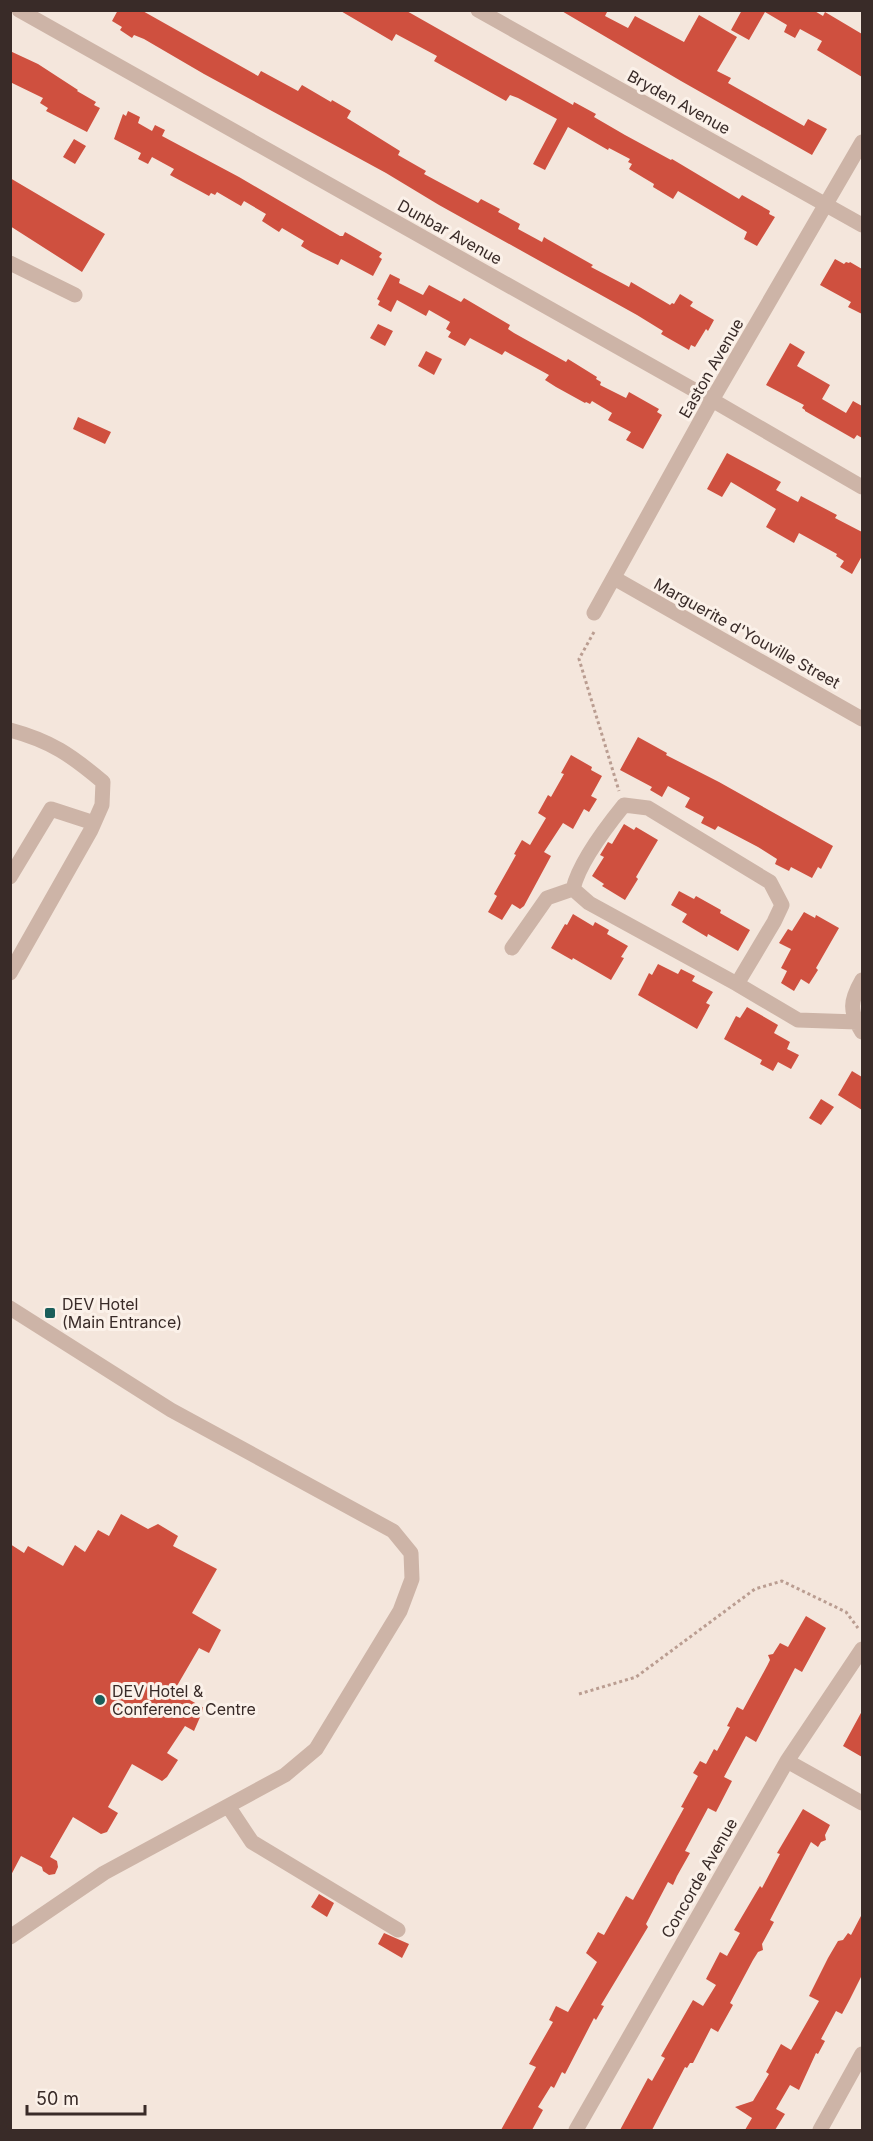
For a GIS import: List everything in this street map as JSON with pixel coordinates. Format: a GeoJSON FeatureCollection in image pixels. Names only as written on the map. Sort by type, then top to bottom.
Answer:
{"type":"FeatureCollection","features":[{"type":"Feature","properties":{"kind":"street","name":"Dunbar Avenue"},"geometry":{"type":"LineString","coordinates":[[19,10],[712,400],[862,487]]}},
{"type":"Feature","properties":{"kind":"street","name":"Bryden Avenue"},"geometry":{"type":"LineString","coordinates":[[478,10],[862,225]]}},
{"type":"Feature","properties":{"kind":"street","name":"Easton Avenue"},"geometry":{"type":"LineString","coordinates":[[594,613],[712,400],[862,142]]}},
{"type":"Feature","properties":{"kind":"street"},"geometry":{"type":"LineString","coordinates":[[10,263],[75,295]]}},
{"type":"Feature","properties":{"kind":"street","name":"Marguerite d'Youville Street"},"geometry":{"type":"LineString","coordinates":[[614,578],[862,719]]}},
{"type":"Feature","properties":{"kind":"street"},"geometry":{"type":"LineString","coordinates":[[10,730],[38,737],[74,758],[103,782],[102,805],[94,823],[12,968]]}},
{"type":"Feature","properties":{"kind":"street"},"geometry":{"type":"LineString","coordinates":[[573,889],[576,877],[609,824],[624,805],[648,808],[770,882],[782,904],[774,922],[737,984]]}},
{"type":"Feature","properties":{"kind":"street"},"geometry":{"type":"LineString","coordinates":[[10,877],[51,809],[94,823]]}},
{"type":"Feature","properties":{"kind":"street"},"geometry":{"type":"LineString","coordinates":[[512,948],[547,898],[573,889]]}},
{"type":"Feature","properties":{"kind":"street"},"geometry":{"type":"LineString","coordinates":[[573,889],[588,903],[798,1020],[860,1027]]}},
{"type":"Feature","properties":{"kind":"street"},"geometry":{"type":"LineString","coordinates":[[860,1027],[852,1009],[853,996],[862,980]]}},
{"type":"Feature","properties":{"kind":"street"},"geometry":{"type":"LineString","coordinates":[[10,1308],[171,1410],[393,1531],[411,1553],[412,1579],[400,1611],[316,1749],[285,1775],[104,1873],[10,1937]]}},
{"type":"Feature","properties":{"kind":"street","name":"Concorde Avenue"},"geometry":{"type":"LineString","coordinates":[[576,2130],[787,1761],[862,1649]]}},
{"type":"Feature","properties":{"kind":"street"},"geometry":{"type":"LineString","coordinates":[[787,1761],[862,1803]]}},
{"type":"Feature","properties":{"kind":"street"},"geometry":{"type":"LineString","coordinates":[[228,1806],[252,1842],[398,1930]]}},
{"type":"Feature","properties":{"kind":"street"},"geometry":{"type":"LineString","coordinates":[[820,2130],[862,2054]]}},
{"type":"Feature","properties":{"kind":"path"},"geometry":{"type":"LineString","coordinates":[[594,632],[579,659],[624,805]]}},
{"type":"Feature","properties":{"kind":"path"},"geometry":{"type":"LineString","coordinates":[[579,1694],[636,1677],[755,1589],[782,1581],[846,1612],[858,1628]]}},
{"type":"Feature","properties":{"kind":"building"},"geometry":{"type":"Polygon","coordinates":[[[118,10],[141,10],[258,76],[261,71],[298,91],[302,85],[331,102],[332,100],[351,111],[347,118],[400,151],[398,155],[426,171],[424,174],[478,203],[481,199],[500,209],[498,212],[520,224],[518,229],[542,242],[544,237],[593,265],[591,267],[629,287],[631,282],[670,305],[674,304],[680,294],[693,302],[690,306],[714,320],[695,347],[691,345],[689,350],[661,334],[663,331],[637,315],[386,173],[144,39],[134,35],[132,38],[120,30],[122,27],[112,21],[118,10]]]}},
{"type":"Feature","properties":{"kind":"building"},"geometry":{"type":"Polygon","coordinates":[[[339,10],[405,10],[573,105],[574,102],[596,114],[594,117],[672,159],[739,199],[742,195],[770,211],[769,214],[775,217],[757,246],[744,239],[747,232],[678,191],[673,199],[629,169],[632,164],[628,162],[630,159],[609,148],[608,150],[568,127],[545,170],[533,164],[557,119],[510,95],[506,101],[434,61],[437,56],[396,34],[392,41],[339,10]]]}},
{"type":"Feature","properties":{"kind":"building"},"geometry":{"type":"Polygon","coordinates":[[[560,10],[608,10],[605,16],[628,28],[635,16],[684,42],[699,15],[737,37],[717,71],[731,78],[728,83],[804,126],[808,119],[827,129],[812,155],[560,10]]]}},
{"type":"Feature","properties":{"kind":"building"},"geometry":{"type":"Polygon","coordinates":[[[742,10],[813,10],[823,16],[825,12],[862,34],[862,77],[817,50],[822,41],[800,29],[795,38],[784,32],[787,25],[765,12],[749,40],[731,30],[742,10]]]}},
{"type":"Feature","properties":{"kind":"building"},"geometry":{"type":"Polygon","coordinates":[[[10,51],[38,64],[96,102],[94,105],[100,108],[87,132],[46,111],[48,108],[40,103],[43,98],[10,82],[10,51]]]}},
{"type":"Feature","properties":{"kind":"building"},"geometry":{"type":"Polygon","coordinates":[[[128,111],[140,117],[138,123],[152,131],[155,125],[165,130],[162,136],[239,177],[340,236],[343,236],[345,232],[382,253],[379,257],[382,259],[373,276],[341,259],[338,265],[311,252],[301,246],[304,241],[282,228],[279,232],[262,221],[266,214],[244,201],[241,206],[217,192],[209,196],[170,175],[174,169],[152,157],[148,164],[138,159],[141,153],[114,139],[123,114],[126,116],[128,111]]]}},
{"type":"Feature","properties":{"kind":"building"},"geometry":{"type":"Polygon","coordinates":[[[74,139],[86,146],[75,164],[63,157],[74,139]]]}},
{"type":"Feature","properties":{"kind":"building"},"geometry":{"type":"Polygon","coordinates":[[[10,178],[105,234],[82,272],[10,226],[10,178]]]}},
{"type":"Feature","properties":{"kind":"building"},"geometry":{"type":"Polygon","coordinates":[[[835,259],[844,264],[850,262],[862,269],[862,314],[848,307],[851,302],[820,285],[835,259]]]}},
{"type":"Feature","properties":{"kind":"building"},"geometry":{"type":"Polygon","coordinates":[[[390,274],[400,279],[399,283],[423,295],[429,285],[461,302],[464,298],[510,325],[508,329],[514,333],[566,362],[568,359],[597,377],[596,379],[601,382],[600,385],[626,398],[629,392],[659,409],[657,412],[662,415],[643,449],[626,440],[631,432],[608,420],[612,413],[592,401],[590,404],[585,403],[556,387],[545,380],[549,375],[505,351],[502,355],[470,338],[465,346],[448,337],[451,332],[446,329],[450,322],[429,310],[426,316],[397,300],[391,312],[378,305],[380,301],[377,299],[390,274]]]}},
{"type":"Feature","properties":{"kind":"building"},"geometry":{"type":"Polygon","coordinates":[[[378,324],[393,331],[385,346],[370,338],[378,324]]]}},
{"type":"Feature","properties":{"kind":"building"},"geometry":{"type":"Polygon","coordinates":[[[790,343],[805,352],[797,366],[830,385],[822,399],[846,413],[853,401],[862,406],[862,438],[857,435],[854,439],[805,411],[802,408],[804,405],[766,385],[790,343]]]}},
{"type":"Feature","properties":{"kind":"building"},"geometry":{"type":"Polygon","coordinates":[[[426,351],[442,359],[434,375],[418,366],[426,351]]]}},
{"type":"Feature","properties":{"kind":"building"},"geometry":{"type":"Polygon","coordinates":[[[78,417],[111,432],[105,444],[73,429],[78,417]]]}},
{"type":"Feature","properties":{"kind":"building"},"geometry":{"type":"Polygon","coordinates":[[[727,453],[781,482],[776,490],[798,502],[801,496],[837,515],[835,518],[862,532],[862,556],[852,574],[840,567],[844,561],[836,556],[837,554],[799,533],[794,543],[766,527],[776,509],[731,482],[722,497],[707,489],[727,453]]]}},
{"type":"Feature","properties":{"kind":"building"},"geometry":{"type":"Polygon","coordinates":[[[638,737],[667,753],[666,755],[833,846],[821,869],[818,867],[812,878],[791,867],[789,871],[775,864],[777,859],[758,847],[718,826],[715,830],[701,823],[704,817],[685,807],[690,798],[668,786],[662,797],[650,790],[652,787],[620,770],[638,737]]]}},
{"type":"Feature","properties":{"kind":"building"},"geometry":{"type":"Polygon","coordinates":[[[571,755],[592,767],[591,770],[602,776],[591,796],[597,799],[589,812],[584,809],[573,829],[563,823],[544,852],[551,856],[524,906],[520,909],[512,904],[502,920],[488,912],[497,896],[494,894],[522,840],[530,845],[546,818],[538,813],[548,795],[551,797],[564,774],[561,773],[571,755]]]}},
{"type":"Feature","properties":{"kind":"building"},"geometry":{"type":"Polygon","coordinates":[[[624,824],[634,830],[636,827],[658,840],[625,900],[602,886],[604,884],[592,876],[604,857],[600,855],[608,842],[612,844],[624,824]]]}},
{"type":"Feature","properties":{"kind":"building"},"geometry":{"type":"Polygon","coordinates":[[[679,891],[694,899],[696,896],[750,930],[738,951],[708,934],[707,937],[682,922],[687,914],[671,905],[679,891]]]}},
{"type":"Feature","properties":{"kind":"building"},"geometry":{"type":"Polygon","coordinates":[[[804,912],[815,918],[816,915],[839,928],[809,984],[801,979],[794,991],[781,983],[787,971],[781,968],[791,949],[779,943],[788,929],[792,931],[804,912]]]}},
{"type":"Feature","properties":{"kind":"building"},"geometry":{"type":"Polygon","coordinates":[[[573,914],[593,926],[595,922],[609,930],[607,934],[628,946],[611,980],[551,948],[573,914]]]}},
{"type":"Feature","properties":{"kind":"building"},"geometry":{"type":"Polygon","coordinates":[[[658,964],[678,974],[681,969],[695,976],[692,981],[713,992],[706,1003],[710,1005],[697,1029],[638,995],[649,973],[652,975],[658,964]]]}},
{"type":"Feature","properties":{"kind":"building"},"geometry":{"type":"Polygon","coordinates":[[[747,1007],[778,1025],[774,1033],[790,1042],[787,1049],[799,1055],[791,1069],[778,1062],[773,1071],[760,1064],[762,1060],[724,1039],[736,1016],[740,1018],[747,1007]]]}},
{"type":"Feature","properties":{"kind":"building"},"geometry":{"type":"Polygon","coordinates":[[[852,1071],[862,1077],[862,1110],[838,1095],[852,1071]]]}},
{"type":"Feature","properties":{"kind":"building"},"geometry":{"type":"Polygon","coordinates":[[[821,1099],[834,1107],[821,1125],[809,1118],[821,1099]]]}},
{"type":"Feature","properties":{"kind":"building","name":"DEV Hotel & Conference Centre"},"geometry":{"type":"Polygon","coordinates":[[[121,1514],[148,1529],[158,1524],[178,1536],[173,1546],[217,1569],[192,1613],[221,1630],[209,1653],[199,1648],[174,1691],[204,1708],[194,1731],[185,1726],[167,1753],[178,1760],[162,1781],[132,1764],[108,1807],[118,1813],[107,1832],[101,1834],[73,1817],[50,1857],[57,1861],[58,1867],[55,1874],[49,1875],[43,1871],[42,1867],[21,1856],[10,1877],[10,1544],[24,1553],[28,1546],[63,1566],[75,1545],[85,1552],[98,1530],[109,1536],[121,1514]]]}},
{"type":"Feature","properties":{"kind":"building"},"geometry":{"type":"Polygon","coordinates":[[[806,1616],[826,1628],[802,1672],[795,1668],[756,1742],[746,1736],[724,1777],[732,1781],[716,1812],[708,1808],[685,1851],[690,1853],[673,1885],[668,1882],[646,1924],[648,1927],[601,2005],[604,2006],[596,2020],[594,2018],[565,2074],[562,2072],[554,2088],[551,2086],[538,2107],[543,2110],[532,2130],[501,2130],[536,2067],[529,2064],[553,2022],[549,2020],[556,2006],[568,2012],[597,1962],[586,1953],[598,1932],[604,1935],[626,1896],[633,1900],[684,1808],[681,1807],[698,1776],[693,1773],[700,1761],[706,1764],[714,1749],[717,1751],[730,1727],[727,1726],[737,1707],[743,1710],[767,1666],[770,1660],[768,1655],[773,1654],[780,1643],[788,1647],[806,1616]]]}},
{"type":"Feature","properties":{"kind":"building"},"geometry":{"type":"Polygon","coordinates":[[[862,1711],[862,1757],[843,1746],[862,1711]]]}},
{"type":"Feature","properties":{"kind":"building"},"geometry":{"type":"Polygon","coordinates":[[[803,1809],[830,1825],[825,1835],[826,1840],[818,1847],[811,1842],[770,1920],[774,1922],[762,1944],[763,1950],[758,1952],[753,1960],[730,2003],[733,2005],[718,2032],[711,2028],[693,2063],[685,2067],[652,2130],[620,2130],[648,2078],[652,2081],[665,2058],[661,2056],[693,2000],[703,2006],[716,1985],[706,1979],[720,1952],[727,1956],[740,1933],[734,1930],[760,1886],[762,1888],[780,1854],[777,1853],[803,1809]]]}},
{"type":"Feature","properties":{"kind":"building"},"geometry":{"type":"Polygon","coordinates":[[[319,1894],[334,1903],[327,1917],[311,1907],[319,1894]]]}},
{"type":"Feature","properties":{"kind":"building"},"geometry":{"type":"Polygon","coordinates":[[[862,1914],[862,1975],[842,2014],[836,2011],[821,2039],[825,2041],[818,2054],[816,2053],[799,2090],[790,2085],[776,2109],[785,2114],[775,2130],[745,2130],[752,2118],[735,2107],[753,2101],[769,2074],[766,2072],[781,2044],[791,2050],[819,2001],[809,1996],[828,1958],[838,1941],[843,1940],[848,1933],[851,1935],[862,1914]]]}},
{"type":"Feature","properties":{"kind":"building"},"geometry":{"type":"Polygon","coordinates":[[[384,1933],[409,1944],[402,1958],[378,1944],[384,1933]]]}},
{"type":"Feature","properties":{"kind":"place","name":"DEV Hotel (Main Entrance)"},"geometry":{"type":"Point","coordinates":[50,1313]}},
{"type":"Feature","properties":{"kind":"place","name":"DEV Hotel & Conference Centre"},"geometry":{"type":"Point","coordinates":[100,1700]}}]}
